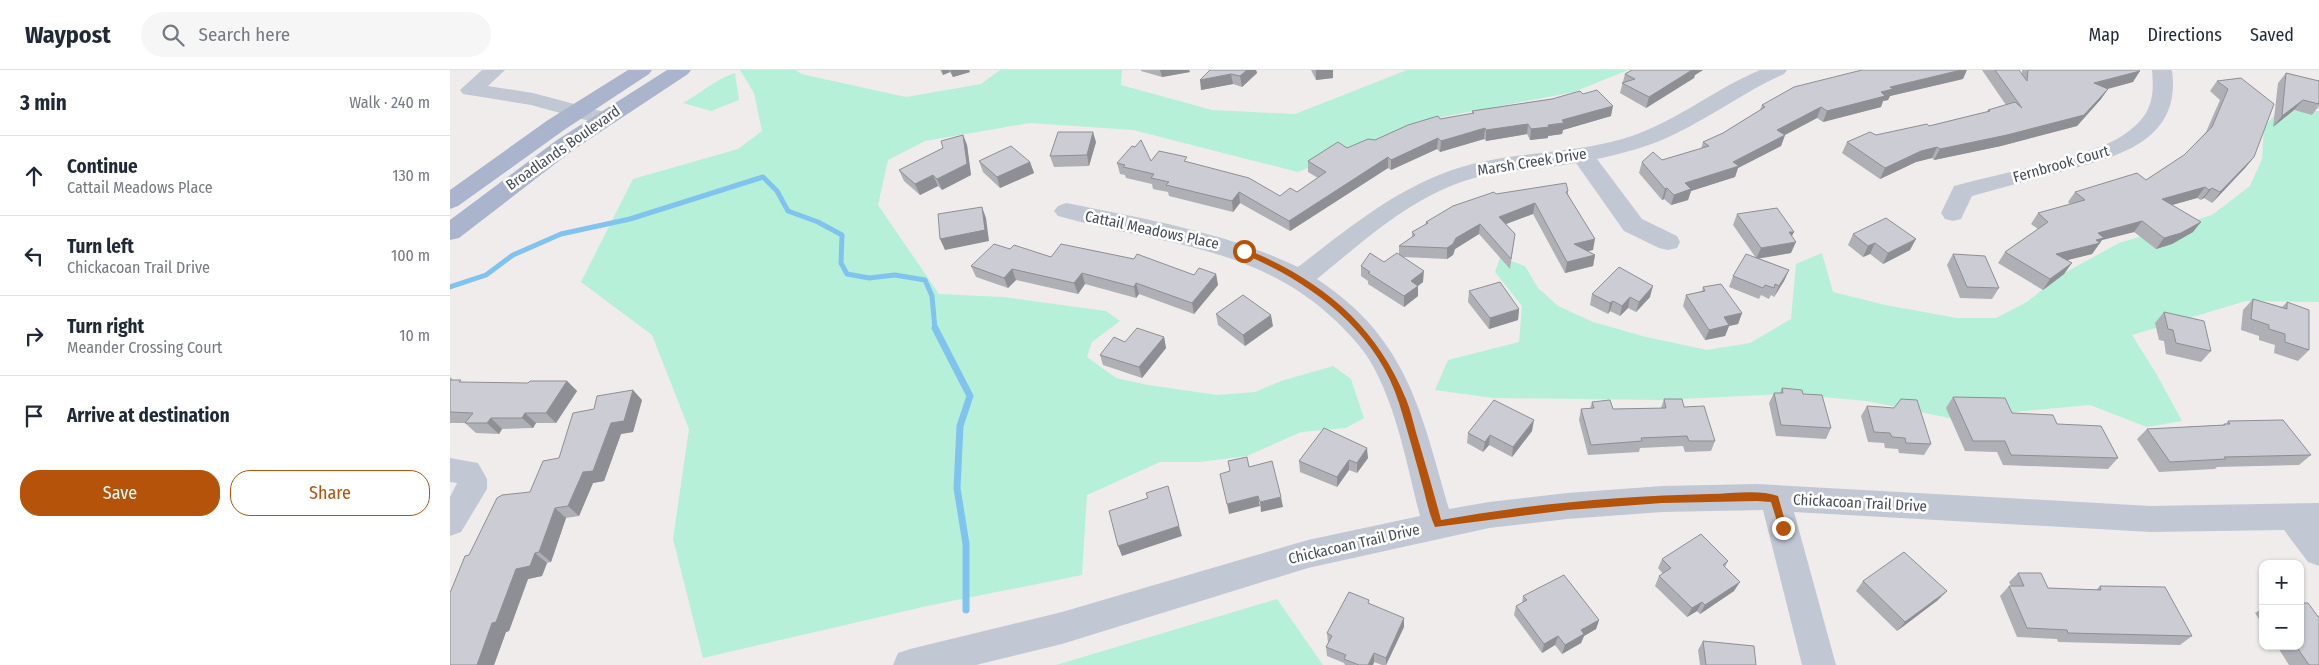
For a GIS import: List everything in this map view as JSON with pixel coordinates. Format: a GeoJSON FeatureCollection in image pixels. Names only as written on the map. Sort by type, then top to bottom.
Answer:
{"type":"FeatureCollection","features":[{"type":"Feature","properties":{"kind":"main road","name":"Broadlands Boulevard"},"geometry":{"type":"LineString","coordinates":[[450,201],[578,111],[642,70]]}},
{"type":"Feature","properties":{"kind":"main road","name":"Broadlands Boulevard"},"geometry":{"type":"LineString","coordinates":[[450,232],[510,184],[604,119],[680,70]]}},
{"type":"Feature","properties":{"kind":"street"},"geometry":{"type":"LineString","coordinates":[[495,70],[470,90],[533,99],[604,119]]}},
{"type":"Feature","properties":{"kind":"street","name":"Marsh Creek Drive"},"geometry":{"type":"LineString","coordinates":[[1300,278],[1400,202],[1424,189],[1452,177],[1481,169],[1582,155],[1628,144],[1670,129],[1712,106],[1742,85],[1777,70]]}},
{"type":"Feature","properties":{"kind":"street","name":"Fernbrook Court"},"geometry":{"type":"LineString","coordinates":[[1953,213],[1962,191],[2108,152],[2129,141],[2145,129],[2156,116],[2164,94],[2162,70]]}},
{"type":"Feature","properties":{"kind":"street"},"geometry":{"type":"LineString","coordinates":[[1582,155],[1633,225],[1668,242]]}},
{"type":"Feature","properties":{"kind":"street","name":"Cattail Meadows Place"},"geometry":{"type":"LineString","coordinates":[[1066,211],[1210,241],[1251,254],[1300,278],[1323,294],[1347,315],[1369,339],[1388,368],[1403,400],[1438,525]]}},
{"type":"Feature","properties":{"kind":"street"},"geometry":{"type":"LineString","coordinates":[[450,470],[467,472],[472,479],[472,489],[450,523]]}},
{"type":"Feature","properties":{"kind":"street"},"geometry":{"type":"LineString","coordinates":[[1775,498],[1819,665]]}},
{"type":"Feature","properties":{"kind":"street","name":"Chickacoan Trail Drive"},"geometry":{"type":"LineString","coordinates":[[910,665],[1062,628],[1308,554],[1489,515],[1577,505],[1662,499],[1775,498],[2151,519],[2306,517]]}},
{"type":"Feature","properties":{"kind":"street"},"geometry":{"type":"LineString","coordinates":[[2306,517],[2319,552]]}},
{"type":"Feature","properties":{"kind":"green space"},"geometry":{"type":"Polygon","coordinates":[[[740,70],[796,70],[801,74],[906,97],[981,84],[1000,70],[1122,70],[1121,85],[1212,110],[1295,114],[1407,70],[1628,70],[1574,92],[1437,118],[1298,172],[1133,130],[1030,123],[925,141],[888,160],[878,205],[939,294],[1003,297],[1106,311],[1120,321],[1092,342],[1087,357],[1116,378],[1148,385],[1217,395],[1255,392],[1281,381],[1333,366],[1351,379],[1364,418],[1346,428],[1301,432],[1247,456],[1199,462],[1160,462],[1087,495],[1082,575],[927,606],[703,658],[673,539],[689,429],[652,335],[581,282],[633,179],[738,149],[762,131],[754,93],[740,70]]]}},
{"type":"Feature","properties":{"kind":"green space"},"geometry":{"type":"Polygon","coordinates":[[[735,73],[739,100],[711,111],[683,103],[715,82],[735,73]]]}},
{"type":"Feature","properties":{"kind":"green space"},"geometry":{"type":"Polygon","coordinates":[[[2278,111],[2319,111],[2319,302],[2246,301],[2132,335],[2157,375],[2182,421],[2147,427],[2090,405],[1949,418],[1867,401],[1788,394],[1659,400],[1493,398],[1435,390],[1448,360],[1519,342],[1522,306],[1495,272],[1500,257],[1525,266],[1538,288],[1558,306],[1593,322],[1646,337],[1707,350],[1750,343],[1791,319],[1796,264],[1822,253],[1833,292],[1885,305],[1957,318],[1996,318],[2027,302],[2059,276],[2119,243],[2212,215],[2250,186],[2262,159],[2264,127],[2278,111]]]}},
{"type":"Feature","properties":{"kind":"green space"},"geometry":{"type":"Polygon","coordinates":[[[1277,599],[1323,665],[1056,665],[1277,599]]]}},
{"type":"Feature","properties":{"kind":"building"},"geometry":{"type":"Polygon","coordinates":[[[1210,70],[1247,70],[1240,76],[1231,74],[1200,80],[1210,70]]]}},
{"type":"Feature","properties":{"kind":"building"},"geometry":{"type":"Polygon","coordinates":[[[1632,70],[1692,70],[1649,97],[1622,83],[1635,79],[1625,74],[1632,70]]]}},
{"type":"Feature","properties":{"kind":"building"},"geometry":{"type":"Polygon","coordinates":[[[1862,70],[1961,70],[1890,87],[1893,89],[1881,92],[1885,96],[1827,111],[1821,107],[1777,130],[1785,135],[1733,162],[1739,166],[1685,183],[1691,189],[1674,195],[1667,188],[1665,189],[1642,162],[1653,152],[1662,160],[1709,146],[1703,142],[1723,133],[1765,107],[1762,105],[1794,87],[1862,70]]]}},
{"type":"Feature","properties":{"kind":"building"},"geometry":{"type":"Polygon","coordinates":[[[1995,70],[2019,70],[2027,81],[2028,70],[2140,71],[2094,83],[2108,89],[2084,115],[2007,135],[1940,149],[1937,147],[1921,151],[1885,168],[1847,142],[1870,132],[1876,135],[1927,124],[1929,126],[1990,111],[1988,110],[2015,102],[2022,108],[1995,70]]]}},
{"type":"Feature","properties":{"kind":"building"},"geometry":{"type":"Polygon","coordinates":[[[2286,73],[2319,81],[2319,104],[2303,100],[2282,116],[2286,73]]]}},
{"type":"Feature","properties":{"kind":"building"},"geometry":{"type":"Polygon","coordinates":[[[2241,78],[2274,104],[2254,157],[2220,192],[2212,188],[2209,190],[2205,187],[2162,199],[2201,222],[2181,233],[2164,238],[2142,221],[2098,233],[2104,238],[2096,240],[2100,243],[2056,254],[2072,263],[2050,279],[2005,252],[2048,222],[2038,213],[2085,200],[2075,192],[2137,173],[2146,180],[2184,155],[2212,127],[2228,89],[2217,81],[2241,78]]]}},
{"type":"Feature","properties":{"kind":"building"},"geometry":{"type":"Polygon","coordinates":[[[1597,90],[1613,106],[1562,120],[1564,123],[1548,125],[1549,127],[1531,129],[1528,124],[1486,130],[1485,128],[1441,141],[1438,138],[1391,160],[1388,157],[1289,221],[1239,192],[1232,201],[1166,185],[1169,182],[1151,178],[1154,174],[1123,167],[1125,165],[1117,163],[1132,146],[1135,147],[1141,140],[1151,161],[1159,151],[1187,157],[1184,161],[1249,178],[1280,196],[1290,188],[1297,192],[1326,172],[1308,161],[1338,142],[1347,148],[1368,139],[1375,140],[1408,125],[1438,116],[1440,119],[1474,113],[1472,111],[1552,99],[1580,91],[1583,94],[1597,90]]]}},
{"type":"Feature","properties":{"kind":"building"},"geometry":{"type":"Polygon","coordinates":[[[1058,132],[1093,132],[1087,155],[1050,156],[1058,132]]]}},
{"type":"Feature","properties":{"kind":"building"},"geometry":{"type":"Polygon","coordinates":[[[963,135],[967,164],[937,179],[933,175],[915,184],[899,170],[943,148],[941,141],[963,135]]]}},
{"type":"Feature","properties":{"kind":"building"},"geometry":{"type":"Polygon","coordinates":[[[1011,146],[1030,162],[997,177],[979,161],[1011,146]]]}},
{"type":"Feature","properties":{"kind":"building"},"geometry":{"type":"Polygon","coordinates":[[[1566,183],[1568,191],[1566,192],[1595,239],[1574,244],[1595,255],[1567,262],[1535,203],[1499,217],[1515,234],[1511,259],[1480,224],[1456,238],[1453,244],[1447,248],[1399,246],[1415,235],[1412,232],[1453,206],[1494,192],[1496,194],[1566,183]]]}},
{"type":"Feature","properties":{"kind":"building"},"geometry":{"type":"Polygon","coordinates":[[[982,207],[985,230],[940,239],[938,214],[982,207]]]}},
{"type":"Feature","properties":{"kind":"building"},"geometry":{"type":"Polygon","coordinates":[[[1777,208],[1794,232],[1789,232],[1796,242],[1761,248],[1737,214],[1777,208]]]}},
{"type":"Feature","properties":{"kind":"building"},"geometry":{"type":"Polygon","coordinates":[[[1886,218],[1916,239],[1888,253],[1875,243],[1868,246],[1853,234],[1886,218]]]}},
{"type":"Feature","properties":{"kind":"building"},"geometry":{"type":"Polygon","coordinates":[[[994,244],[1010,249],[1014,245],[1051,257],[1061,244],[1134,259],[1137,254],[1194,275],[1199,268],[1216,274],[1192,303],[1136,283],[1134,287],[1082,273],[1074,283],[1012,269],[1004,278],[971,266],[994,244]]]}},
{"type":"Feature","properties":{"kind":"building"},"geometry":{"type":"Polygon","coordinates":[[[1370,253],[1384,262],[1397,253],[1424,271],[1411,281],[1418,286],[1404,296],[1368,273],[1370,272],[1361,266],[1370,253]]]}},
{"type":"Feature","properties":{"kind":"building"},"geometry":{"type":"Polygon","coordinates":[[[1746,254],[1789,270],[1779,286],[1775,284],[1774,288],[1765,285],[1763,288],[1733,276],[1746,254]]]}},
{"type":"Feature","properties":{"kind":"building"},"geometry":{"type":"Polygon","coordinates":[[[1953,254],[1985,256],[1999,288],[1967,287],[1953,254]]]}},
{"type":"Feature","properties":{"kind":"building"},"geometry":{"type":"Polygon","coordinates":[[[1619,267],[1653,286],[1639,302],[1630,297],[1622,306],[1613,301],[1610,303],[1592,294],[1619,267]]]}},
{"type":"Feature","properties":{"kind":"building"},"geometry":{"type":"Polygon","coordinates":[[[1500,282],[1519,309],[1490,318],[1469,291],[1500,282]]]}},
{"type":"Feature","properties":{"kind":"building"},"geometry":{"type":"Polygon","coordinates":[[[1721,284],[1742,313],[1724,317],[1729,325],[1709,330],[1686,295],[1705,291],[1703,287],[1721,284]]]}},
{"type":"Feature","properties":{"kind":"building"},"geometry":{"type":"Polygon","coordinates":[[[1243,295],[1271,315],[1243,335],[1216,314],[1243,295]]]}},
{"type":"Feature","properties":{"kind":"building"},"geometry":{"type":"Polygon","coordinates":[[[2253,299],[2287,309],[2287,302],[2309,310],[2309,350],[2285,342],[2285,334],[2269,329],[2269,325],[2251,319],[2253,299]]]}},
{"type":"Feature","properties":{"kind":"building"},"geometry":{"type":"Polygon","coordinates":[[[2164,312],[2204,321],[2211,351],[2176,343],[2173,330],[2168,329],[2164,312]]]}},
{"type":"Feature","properties":{"kind":"building"},"geometry":{"type":"Polygon","coordinates":[[[1137,328],[1164,337],[1139,367],[1100,355],[1114,337],[1125,342],[1137,328]]]}},
{"type":"Feature","properties":{"kind":"building"},"geometry":{"type":"Polygon","coordinates":[[[450,380],[461,380],[459,382],[528,383],[530,381],[567,381],[546,413],[525,413],[522,418],[491,418],[487,423],[465,423],[473,413],[450,412],[450,380]]]}},
{"type":"Feature","properties":{"kind":"building"},"geometry":{"type":"Polygon","coordinates":[[[1782,388],[1802,390],[1803,394],[1822,395],[1831,428],[1781,425],[1774,393],[1783,393],[1782,388]]]}},
{"type":"Feature","properties":{"kind":"building"},"geometry":{"type":"Polygon","coordinates":[[[633,390],[624,421],[611,423],[593,471],[583,472],[568,506],[555,508],[539,552],[535,553],[530,566],[516,569],[496,622],[492,623],[477,665],[450,665],[450,593],[465,556],[469,555],[497,498],[502,495],[530,492],[543,461],[559,458],[573,413],[594,409],[597,396],[633,390]]]}},
{"type":"Feature","properties":{"kind":"building"},"geometry":{"type":"Polygon","coordinates":[[[1953,397],[2005,398],[2012,413],[2053,415],[2057,424],[2101,426],[2118,458],[2011,455],[2005,441],[1973,441],[1953,397]]]}},
{"type":"Feature","properties":{"kind":"building"},"geometry":{"type":"Polygon","coordinates":[[[1664,399],[1682,399],[1684,407],[1704,406],[1715,441],[1689,441],[1687,436],[1641,438],[1642,441],[1591,445],[1581,409],[1594,408],[1592,402],[1610,400],[1613,409],[1666,408],[1664,399]]]}},
{"type":"Feature","properties":{"kind":"building"},"geometry":{"type":"Polygon","coordinates":[[[1901,399],[1917,400],[1931,444],[1906,443],[1905,438],[1892,437],[1890,433],[1874,432],[1867,406],[1894,408],[1901,399]]]}},
{"type":"Feature","properties":{"kind":"building"},"geometry":{"type":"Polygon","coordinates":[[[1494,400],[1534,420],[1513,447],[1490,435],[1485,442],[1468,433],[1494,400]]]}},
{"type":"Feature","properties":{"kind":"building"},"geometry":{"type":"Polygon","coordinates":[[[2283,420],[2311,455],[2224,457],[2226,459],[2170,462],[2147,429],[2225,425],[2230,424],[2228,421],[2283,420]]]}},
{"type":"Feature","properties":{"kind":"building"},"geometry":{"type":"Polygon","coordinates":[[[1324,428],[1367,448],[1357,463],[1349,460],[1337,477],[1299,461],[1324,428]]]}},
{"type":"Feature","properties":{"kind":"building"},"geometry":{"type":"Polygon","coordinates":[[[1247,457],[1249,467],[1272,461],[1281,497],[1260,502],[1258,496],[1227,504],[1220,474],[1230,471],[1228,461],[1247,457]]]}},
{"type":"Feature","properties":{"kind":"building"},"geometry":{"type":"Polygon","coordinates":[[[1168,486],[1179,526],[1118,546],[1109,511],[1148,498],[1146,493],[1168,486]]]}},
{"type":"Feature","properties":{"kind":"building"},"geometry":{"type":"Polygon","coordinates":[[[1701,534],[1728,561],[1723,565],[1740,582],[1705,605],[1702,602],[1692,608],[1659,576],[1671,568],[1662,559],[1701,534]]]}},
{"type":"Feature","properties":{"kind":"building"},"geometry":{"type":"Polygon","coordinates":[[[1904,552],[1947,591],[1905,622],[1863,581],[1904,552]]]}},
{"type":"Feature","properties":{"kind":"building"},"geometry":{"type":"Polygon","coordinates":[[[2018,573],[2041,573],[2048,588],[2101,590],[2100,586],[2165,587],[2192,636],[2068,633],[2067,630],[2027,628],[2009,586],[2024,586],[2018,573]]]}},
{"type":"Feature","properties":{"kind":"building"},"geometry":{"type":"Polygon","coordinates":[[[1564,575],[1599,620],[1581,630],[1584,634],[1565,645],[1558,636],[1544,644],[1516,606],[1527,600],[1523,596],[1564,575]]]}},
{"type":"Feature","properties":{"kind":"building"},"geometry":{"type":"Polygon","coordinates":[[[1349,592],[1369,600],[1368,603],[1404,618],[1386,658],[1374,653],[1368,665],[1359,665],[1344,659],[1346,655],[1326,647],[1332,636],[1327,633],[1349,592]]]}},
{"type":"Feature","properties":{"kind":"building"},"geometry":{"type":"Polygon","coordinates":[[[2304,603],[2308,603],[2319,618],[2319,665],[2309,665],[2299,650],[2304,650],[2304,603]]]}},
{"type":"Feature","properties":{"kind":"building"},"geometry":{"type":"Polygon","coordinates":[[[1703,641],[1754,646],[1756,665],[1706,665],[1703,641]]]}},
{"type":"Feature","properties":{"kind":"waterway"},"geometry":{"type":"LineString","coordinates":[[450,287],[486,275],[513,255],[561,234],[630,219],[763,177],[777,191],[788,211],[818,222],[842,235],[841,263],[847,274],[869,278],[895,275],[925,280],[932,296],[935,329]]}},
{"type":"Feature","properties":{"kind":"waterway"},"geometry":{"type":"LineString","coordinates":[[935,328],[970,396],[960,426],[957,488],[966,544],[966,610]]}},
{"type":"Feature","properties":{"kind":"route"},"geometry":{"type":"LineString","coordinates":[[1244,251],[1275,264],[1323,294],[1347,315],[1369,339],[1388,368],[1403,400],[1438,525],[1489,515],[1568,506],[1662,499],[1757,497],[1775,498],[1783,528]]}}]}
